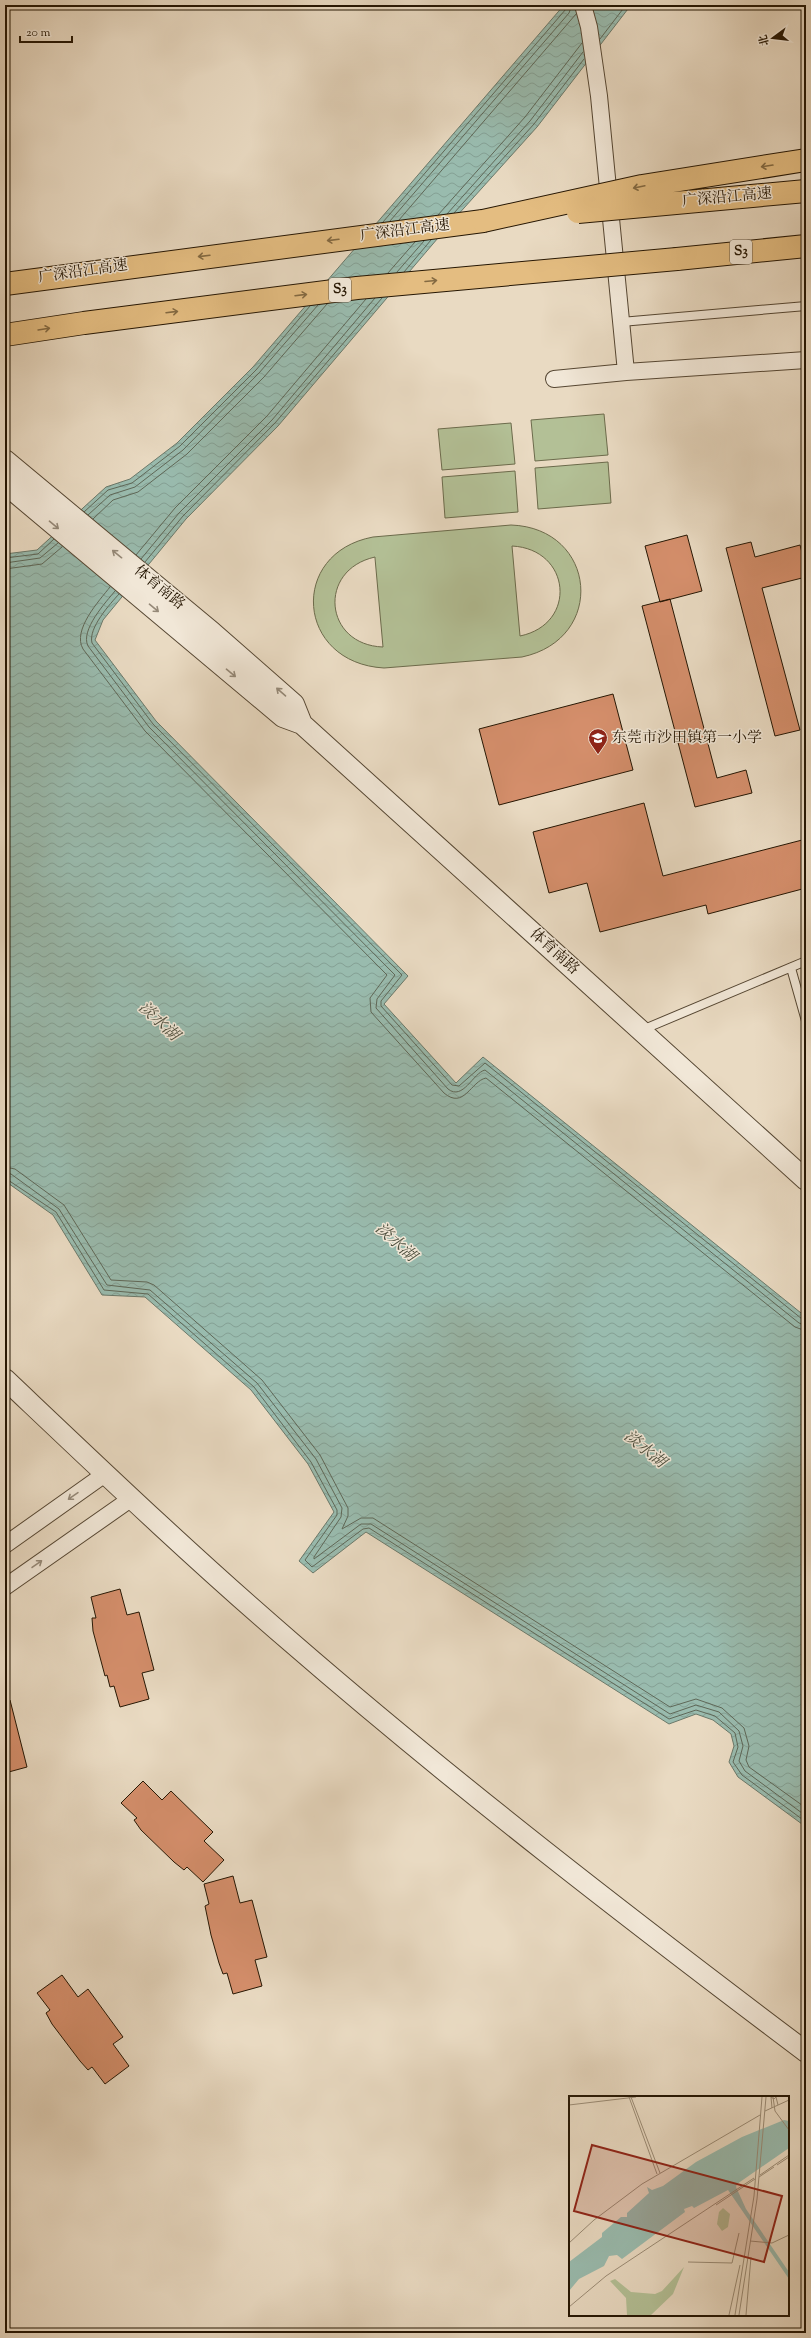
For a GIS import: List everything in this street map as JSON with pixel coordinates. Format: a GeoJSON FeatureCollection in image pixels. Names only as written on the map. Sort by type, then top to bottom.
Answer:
{"type":"FeatureCollection","features":[{"type":"Feature","properties":{"kind":"highway"},"geometry":{"type":"LineString","coordinates":[[483,221],[642,186],[806,160]]}},
{"type":"Feature","properties":{"kind":"highway","name":"广深沿江高速"},"geometry":{"type":"LineString","coordinates":[[5,284],[483,221],[806,191]]}},
{"type":"Feature","properties":{"kind":"highway","name":"S3"},"geometry":{"type":"LineString","coordinates":[[5,335],[84,323],[357,288],[806,246]]}},
{"type":"Feature","properties":{"kind":"highway"},"geometry":{"type":"LineString","coordinates":[[677,259],[806,261]]}},
{"type":"Feature","properties":{"kind":"street"},"geometry":{"type":"LineString","coordinates":[[583,5],[589,27],[599,96],[626,372]]}},
{"type":"Feature","properties":{"kind":"street"},"geometry":{"type":"LineString","coordinates":[[554,379],[626,372],[806,360]]}},
{"type":"Feature","properties":{"kind":"street","name":"体育南路"},"geometry":{"type":"LineString","coordinates":[[5,460],[29,493],[207,640],[283,717],[302,724],[806,1180]]}},
{"type":"Feature","properties":{"kind":"street","name":"体育南路"},"geometry":{"type":"LineString","coordinates":[[5,484],[29,493]]}},
{"type":"Feature","properties":{"kind":"street"},"geometry":{"type":"LineString","coordinates":[[5,1380],[105,1474],[291,1642],[478,1799],[806,2052]]}},
{"type":"Feature","properties":{"kind":"street"},"geometry":{"type":"LineString","coordinates":[[5,1545],[105,1474]]}},
{"type":"Feature","properties":{"kind":"street"},"geometry":{"type":"LineString","coordinates":[[5,1587],[132,1498]]}},
{"type":"Feature","properties":{"kind":"lane"},"geometry":{"type":"LineString","coordinates":[[621,322],[806,306]]}},
{"type":"Feature","properties":{"kind":"lane"},"geometry":{"type":"LineString","coordinates":[[641,1030],[806,961]]}},
{"type":"Feature","properties":{"kind":"lane"},"geometry":{"type":"LineString","coordinates":[[791,968],[806,1021]]}},
{"type":"Feature","properties":{"kind":"shaded area"},"geometry":{"type":"Polygon","coordinates":[[[604,414],[608,455],[535,461],[531,420],[604,414]]]}},
{"type":"Feature","properties":{"kind":"shaded area"},"geometry":{"type":"Polygon","coordinates":[[[511,423],[515,464],[442,470],[438,429],[511,423]]]}},
{"type":"Feature","properties":{"kind":"shaded area"},"geometry":{"type":"Polygon","coordinates":[[[608,462],[611,503],[538,509],[535,468],[608,462]]]}},
{"type":"Feature","properties":{"kind":"shaded area"},"geometry":{"type":"Polygon","coordinates":[[[515,471],[518,512],[445,518],[442,477],[515,471]]]}},
{"type":"Feature","properties":{"kind":"shaded area"},"geometry":{"type":"Polygon","coordinates":[[[511,525],[540,531],[561,544],[575,563],[581,585],[579,608],[568,629],[549,646],[522,657],[384,668],[355,662],[333,648],[319,629],[314,607],[316,584],[326,564],[345,547],[373,537],[511,525]],[[512,546],[520,636],[539,629],[552,617],[559,603],[560,588],[556,573],[546,560],[532,550],[512,546]],[[375,558],[356,565],[343,576],[336,591],[335,606],[339,621],[349,634],[363,643],[383,647],[375,558]]]}},
{"type":"Feature","properties":{"kind":"water","name":"淡水湖"},"geometry":{"type":"Polygon","coordinates":[[[564,5],[631,5],[537,127],[455,218],[278,426],[186,519],[103,620],[95,640],[156,721],[408,976],[384,1004],[456,1083],[483,1057],[806,1317],[806,1827],[738,1777],[729,1762],[734,1746],[731,1734],[713,1720],[696,1714],[669,1724],[366,1532],[313,1573],[299,1561],[334,1512],[308,1464],[251,1390],[145,1297],[102,1295],[53,1215],[5,1181],[5,554],[37,550],[106,487],[130,479],[177,443],[253,367],[564,5]]]}},
{"type":"Feature","properties":{"kind":"building"},"geometry":{"type":"Polygon","coordinates":[[[687,535],[702,591],[660,602],[645,546],[687,535]]]}},
{"type":"Feature","properties":{"kind":"building"},"geometry":{"type":"Polygon","coordinates":[[[751,542],[755,557],[800,545],[806,568],[806,577],[762,588],[800,730],[775,736],[726,548],[751,542]]]}},
{"type":"Feature","properties":{"kind":"building"},"geometry":{"type":"Polygon","coordinates":[[[670,599],[717,778],[746,770],[752,793],[695,807],[642,606],[670,599]]]}},
{"type":"Feature","properties":{"kind":"building"},"geometry":{"type":"Polygon","coordinates":[[[613,694],[633,770],[499,805],[479,729],[613,694]]]}},
{"type":"Feature","properties":{"kind":"building"},"geometry":{"type":"Polygon","coordinates":[[[644,803],[663,876],[806,839],[806,888],[708,914],[706,905],[600,932],[587,883],[549,893],[533,832],[644,803]]]}},
{"type":"Feature","properties":{"kind":"building"},"geometry":{"type":"Polygon","coordinates":[[[120,1589],[127,1615],[139,1612],[154,1670],[142,1673],[149,1699],[120,1707],[114,1686],[110,1687],[107,1675],[105,1676],[93,1631],[92,1618],[96,1618],[91,1597],[120,1589]]]}},
{"type":"Feature","properties":{"kind":"building"},"geometry":{"type":"Polygon","coordinates":[[[10,1700],[27,1767],[5,1773],[5,1701],[10,1700]]]}},
{"type":"Feature","properties":{"kind":"building"},"geometry":{"type":"Polygon","coordinates":[[[143,1781],[162,1800],[171,1791],[213,1832],[204,1841],[224,1860],[203,1882],[187,1867],[184,1870],[174,1862],[141,1830],[134,1820],[137,1818],[121,1803],[143,1781]]]}},
{"type":"Feature","properties":{"kind":"building"},"geometry":{"type":"Polygon","coordinates":[[[233,1876],[240,1903],[252,1900],[267,1957],[255,1960],[262,1986],[233,1994],[227,1973],[223,1974],[211,1935],[205,1906],[209,1904],[204,1884],[233,1876]]]}},
{"type":"Feature","properties":{"kind":"building"},"geometry":{"type":"Polygon","coordinates":[[[62,1975],[78,1997],[88,1989],[123,2037],[113,2044],[129,2066],[105,2084],[92,2067],[88,2070],[80,2061],[52,2024],[46,2013],[50,2010],[37,1993],[62,1975]]]}},
{"type":"Feature","properties":{"kind":"place","name":"东莞市沙田镇第一小学"},"geometry":{"type":"Point","coordinates":[598,755]}}]}
